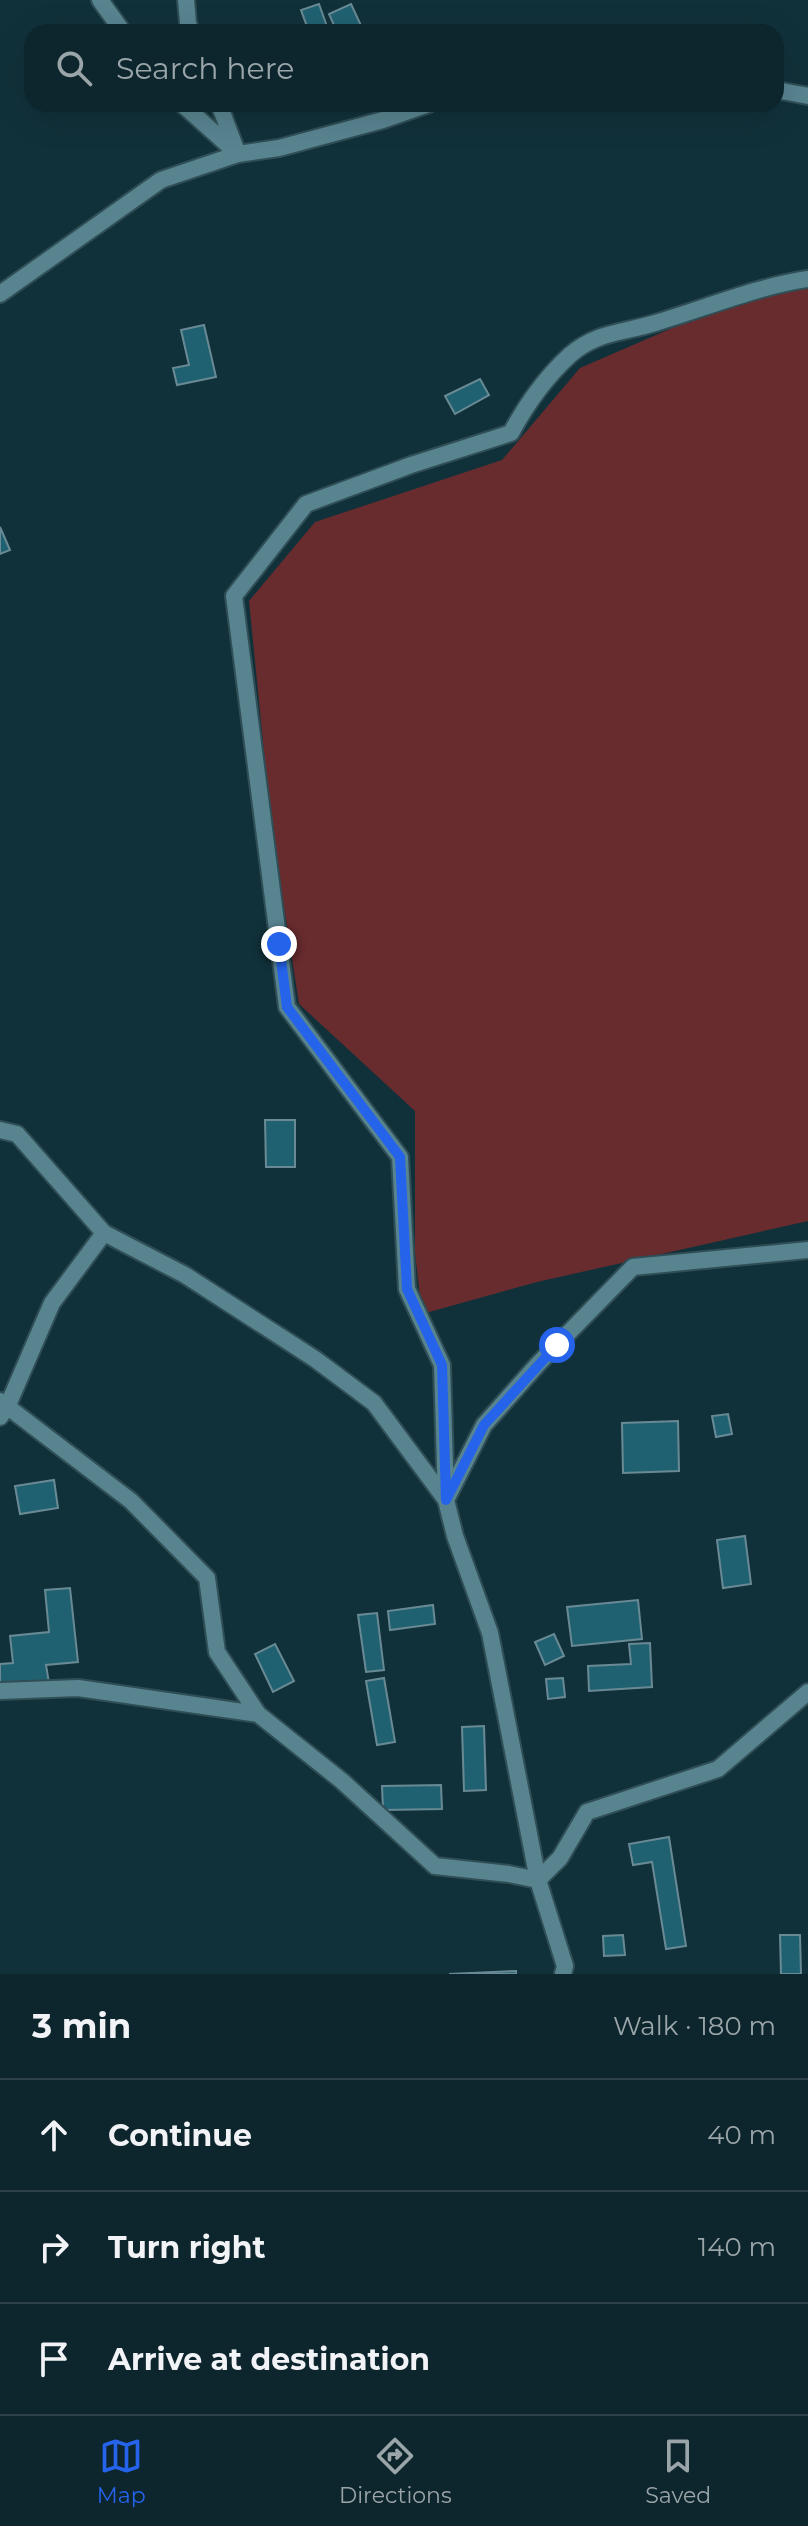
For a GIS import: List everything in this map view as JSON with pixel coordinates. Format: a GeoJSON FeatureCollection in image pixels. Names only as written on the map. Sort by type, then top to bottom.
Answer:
{"type":"FeatureCollection","features":[{"type":"Feature","properties":{"kind":"street"},"geometry":{"type":"LineString","coordinates":[[100,0],[117,24]]}},
{"type":"Feature","properties":{"kind":"street"},"geometry":{"type":"LineString","coordinates":[[186,0],[188,24]]}},
{"type":"Feature","properties":{"kind":"street"},"geometry":{"type":"LineString","coordinates":[[784,92],[808,96]]}},
{"type":"Feature","properties":{"kind":"street"},"geometry":{"type":"LineString","coordinates":[[191,112],[238,154]]}},
{"type":"Feature","properties":{"kind":"street"},"geometry":{"type":"LineString","coordinates":[[222,112],[238,154]]}},
{"type":"Feature","properties":{"kind":"street"},"geometry":{"type":"LineString","coordinates":[[0,294],[161,180],[238,154],[279,148],[406,112]]}},
{"type":"Feature","properties":{"kind":"street"},"geometry":{"type":"LineString","coordinates":[[567,1971],[538,1880],[490,1633],[455,1536],[446,1500],[442,1365],[407,1289],[400,1157],[287,1007],[234,596],[306,504],[411,465],[511,433],[525,406],[570,355],[602,334],[652,324],[773,284],[808,279]]}},
{"type":"Feature","properties":{"kind":"street"},"geometry":{"type":"LineString","coordinates":[[0,1130],[17,1134],[104,1233],[185,1275],[315,1359],[374,1403],[446,1500]]}},
{"type":"Feature","properties":{"kind":"street"},"geometry":{"type":"LineString","coordinates":[[104,1233],[52,1303],[3,1408],[131,1501],[207,1578],[217,1652],[258,1714],[342,1781],[435,1866],[538,1880]]}},
{"type":"Feature","properties":{"kind":"street"},"geometry":{"type":"LineString","coordinates":[[446,1500],[484,1425],[538,1364],[633,1267],[808,1250]]}},
{"type":"Feature","properties":{"kind":"street"},"geometry":{"type":"LineString","coordinates":[[0,1691],[78,1688],[258,1714]]}},
{"type":"Feature","properties":{"kind":"street"},"geometry":{"type":"LineString","coordinates":[[538,1880],[560,1858],[587,1812],[718,1769],[808,1692]]}},
{"type":"Feature","properties":{"kind":"shaded area"},"geometry":{"type":"Polygon","coordinates":[[[808,281],[808,1221],[537,1282],[422,1314],[415,1253],[415,1111],[299,1004],[271,822],[249,601],[315,522],[502,460],[580,368],[767,287],[808,281]]]}},
{"type":"Feature","properties":{"kind":"building"},"geometry":{"type":"Polygon","coordinates":[[[319,4],[326,24],[306,24],[301,10],[319,4]]]}},
{"type":"Feature","properties":{"kind":"building"},"geometry":{"type":"Polygon","coordinates":[[[351,4],[360,24],[333,24],[329,14],[351,4]]]}},
{"type":"Feature","properties":{"kind":"building"},"geometry":{"type":"Polygon","coordinates":[[[204,325],[216,377],[177,385],[173,368],[189,365],[181,330],[204,325]]]}},
{"type":"Feature","properties":{"kind":"building"},"geometry":{"type":"Polygon","coordinates":[[[480,379],[489,395],[455,414],[445,396],[480,379]]]}},
{"type":"Feature","properties":{"kind":"building"},"geometry":{"type":"Polygon","coordinates":[[[0,527],[10,550],[0,554],[0,527]]]}},
{"type":"Feature","properties":{"kind":"building"},"geometry":{"type":"Polygon","coordinates":[[[265,1120],[295,1120],[295,1167],[266,1167],[265,1120]]]}},
{"type":"Feature","properties":{"kind":"building"},"geometry":{"type":"Polygon","coordinates":[[[728,1414],[732,1434],[716,1437],[712,1416],[728,1414]]]}},
{"type":"Feature","properties":{"kind":"building"},"geometry":{"type":"Polygon","coordinates":[[[678,1421],[679,1471],[623,1473],[622,1423],[678,1421]]]}},
{"type":"Feature","properties":{"kind":"building"},"geometry":{"type":"Polygon","coordinates":[[[54,1480],[58,1508],[20,1514],[15,1486],[54,1480]]]}},
{"type":"Feature","properties":{"kind":"building"},"geometry":{"type":"Polygon","coordinates":[[[745,1536],[751,1584],[723,1588],[717,1540],[745,1536]]]}},
{"type":"Feature","properties":{"kind":"building"},"geometry":{"type":"Polygon","coordinates":[[[70,1588],[78,1662],[46,1665],[49,1683],[0,1688],[0,1664],[13,1663],[10,1636],[49,1632],[45,1590],[70,1588]]]}},
{"type":"Feature","properties":{"kind":"building"},"geometry":{"type":"Polygon","coordinates":[[[638,1600],[642,1639],[572,1646],[567,1607],[638,1600]]]}},
{"type":"Feature","properties":{"kind":"building"},"geometry":{"type":"Polygon","coordinates":[[[433,1605],[435,1624],[390,1630],[388,1611],[433,1605]]]}},
{"type":"Feature","properties":{"kind":"building"},"geometry":{"type":"Polygon","coordinates":[[[377,1613],[384,1670],[366,1672],[358,1615],[377,1613]]]}},
{"type":"Feature","properties":{"kind":"building"},"geometry":{"type":"Polygon","coordinates":[[[554,1634],[564,1656],[545,1665],[535,1642],[554,1634]]]}},
{"type":"Feature","properties":{"kind":"building"},"geometry":{"type":"Polygon","coordinates":[[[650,1643],[652,1687],[589,1691],[588,1666],[631,1664],[629,1644],[650,1643]]]}},
{"type":"Feature","properties":{"kind":"building"},"geometry":{"type":"Polygon","coordinates":[[[275,1644],[294,1681],[273,1692],[255,1654],[275,1644]]]}},
{"type":"Feature","properties":{"kind":"building"},"geometry":{"type":"Polygon","coordinates":[[[384,1678],[395,1742],[377,1745],[366,1681],[384,1678]]]}},
{"type":"Feature","properties":{"kind":"building"},"geometry":{"type":"Polygon","coordinates":[[[563,1678],[565,1697],[548,1699],[546,1679],[563,1678]]]}},
{"type":"Feature","properties":{"kind":"building"},"geometry":{"type":"Polygon","coordinates":[[[484,1726],[486,1790],[464,1791],[462,1727],[484,1726]]]}},
{"type":"Feature","properties":{"kind":"building"},"geometry":{"type":"Polygon","coordinates":[[[441,1785],[442,1809],[383,1810],[382,1786],[441,1785]]]}},
{"type":"Feature","properties":{"kind":"building"},"geometry":{"type":"Polygon","coordinates":[[[669,1837],[686,1946],[666,1949],[652,1862],[633,1865],[629,1844],[669,1837]]]}},
{"type":"Feature","properties":{"kind":"building"},"geometry":{"type":"Polygon","coordinates":[[[623,1935],[625,1955],[604,1956],[603,1936],[623,1935]]]}},
{"type":"Feature","properties":{"kind":"building"},"geometry":{"type":"Polygon","coordinates":[[[780,1935],[800,1935],[801,1974],[781,1974],[780,1935]]]}},
{"type":"Feature","properties":{"kind":"building"},"geometry":{"type":"Polygon","coordinates":[[[516,1971],[516,1974],[449,1974],[516,1971]]]}},
{"type":"Feature","properties":{"kind":"route"},"geometry":{"type":"LineString","coordinates":[[279,944],[287,1007],[400,1157],[407,1289],[442,1365],[446,1500],[484,1425],[557,1345]]}}]}
